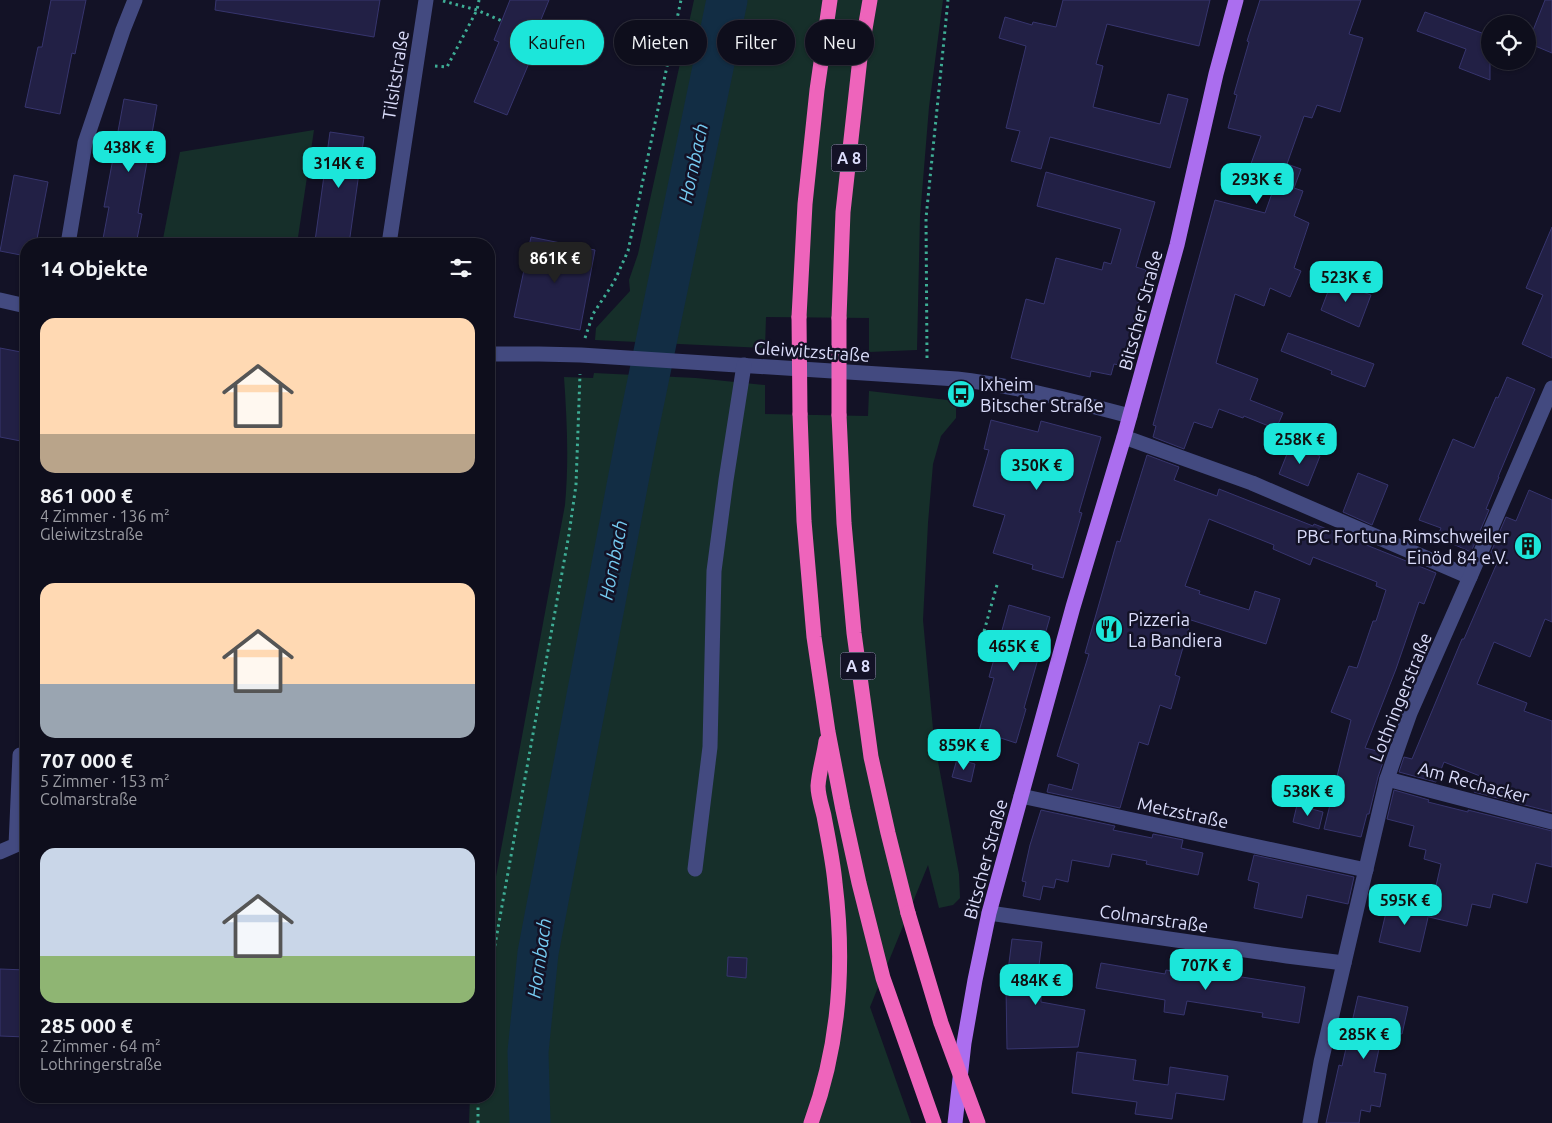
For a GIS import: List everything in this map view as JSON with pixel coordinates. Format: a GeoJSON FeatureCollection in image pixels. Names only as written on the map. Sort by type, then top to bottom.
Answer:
{"type":"FeatureCollection","features":[{"type":"Feature","properties":{"kind":"highway","name":"A 8"},"geometry":{"type":"LineString","coordinates":[[830,0],[805,204],[799,317],[804,522],[814,637],[828,732],[851,846],[883,978],[934,1123]]}},
{"type":"Feature","properties":{"kind":"highway","name":"A 8"},"geometry":{"type":"LineString","coordinates":[[870,0],[860,58],[843,212],[839,318],[839,415],[844,523],[854,633],[872,757],[908,913],[941,1023],[978,1123]]}},
{"type":"Feature","properties":{"kind":"highway"},"geometry":{"type":"LineString","coordinates":[[811,1123],[824,1081],[833,1042],[839,982],[839,934],[835,882],[818,787],[828,732]]}},
{"type":"Feature","properties":{"kind":"main road","name":"Bitscher Straße"},"geometry":{"type":"LineString","coordinates":[[955,1123],[964,1043],[974,980],[989,913],[1073,607],[1124,437],[1177,245],[1216,74],[1236,0]]}},
{"type":"Feature","properties":{"kind":"street"},"geometry":{"type":"LineString","coordinates":[[69,238],[85,143],[122,30],[135,0]]}},
{"type":"Feature","properties":{"kind":"street","name":"Tilsitstraße"},"geometry":{"type":"LineString","coordinates":[[390,238],[426,0]]}},
{"type":"Feature","properties":{"kind":"street"},"geometry":{"type":"LineString","coordinates":[[0,300],[20,305]]}},
{"type":"Feature","properties":{"kind":"street","name":"Gleiwitzstraße"},"geometry":{"type":"LineString","coordinates":[[495,354],[601,356],[983,382],[1026,390],[1130,416]]}},
{"type":"Feature","properties":{"kind":"street"},"geometry":{"type":"LineString","coordinates":[[695,869],[710,747],[714,571],[744,365]]}},
{"type":"Feature","properties":{"kind":"street","name":"Lothringerstraße"},"geometry":{"type":"LineString","coordinates":[[1310,1123],[1321,1062],[1387,779],[1410,713],[1552,388]]}},
{"type":"Feature","properties":{"kind":"street"},"geometry":{"type":"LineString","coordinates":[[1124,437],[1252,484],[1470,577]]}},
{"type":"Feature","properties":{"kind":"street"},"geometry":{"type":"LineString","coordinates":[[0,852],[16,845],[20,754]]}},
{"type":"Feature","properties":{"kind":"street","name":"Am Rechacker"},"geometry":{"type":"LineString","coordinates":[[1387,779],[1552,822]]}},
{"type":"Feature","properties":{"kind":"street","name":"Metzstraße"},"geometry":{"type":"LineString","coordinates":[[1021,796],[1366,870]]}},
{"type":"Feature","properties":{"kind":"street","name":"Colmarstraße"},"geometry":{"type":"LineString","coordinates":[[989,913],[1344,963]]}},
{"type":"Feature","properties":{"kind":"path"},"geometry":{"type":"LineString","coordinates":[[440,0],[477,10],[502,21]]}},
{"type":"Feature","properties":{"kind":"path"},"geometry":{"type":"LineString","coordinates":[[416,64],[447,67],[477,10],[479,0]]}},
{"type":"Feature","properties":{"kind":"path"},"geometry":{"type":"LineString","coordinates":[[495,945],[570,534],[576,485],[581,355],[593,314],[614,282],[628,251],[681,0]]}},
{"type":"Feature","properties":{"kind":"path"},"geometry":{"type":"LineString","coordinates":[[927,377],[926,218],[948,0]]}},
{"type":"Feature","properties":{"kind":"path"},"geometry":{"type":"LineString","coordinates":[[998,585],[982,635],[999,640]]}},
{"type":"Feature","properties":{"kind":"path"},"geometry":{"type":"LineString","coordinates":[[478,1103],[478,1123]]}},
{"type":"Feature","properties":{"kind":"green space"},"geometry":{"type":"Polygon","coordinates":[[[694,0],[943,0],[929,107],[920,217],[917,350],[869,352],[869,318],[766,317],[765,348],[595,340],[596,328],[630,291],[629,280],[638,254],[680,65],[707,65],[707,20],[690,20],[694,0]]]}},
{"type":"Feature","properties":{"kind":"green space"},"geometry":{"type":"Polygon","coordinates":[[[314,130],[298,238],[163,238],[180,152],[314,130]]]}},
{"type":"Feature","properties":{"kind":"green space"},"geometry":{"type":"Polygon","coordinates":[[[594,373],[696,378],[765,385],[765,414],[868,416],[869,391],[956,401],[956,418],[941,436],[933,464],[923,620],[934,740],[959,874],[960,898],[953,905],[939,908],[928,865],[870,1007],[911,1123],[469,1123],[470,1103],[495,1103],[495,882],[565,505],[567,441],[564,377],[593,378],[594,373]]]}},
{"type":"Feature","properties":{"kind":"building"},"geometry":{"type":"Polygon","coordinates":[[[51,0],[86,0],[75,54],[72,53],[60,114],[25,107],[38,47],[42,47],[51,0]]]}},
{"type":"Feature","properties":{"kind":"building"},"geometry":{"type":"Polygon","coordinates":[[[216,0],[380,0],[374,37],[215,10],[216,0]]]}},
{"type":"Feature","properties":{"kind":"building"},"geometry":{"type":"Polygon","coordinates":[[[510,0],[549,0],[541,20],[510,20],[510,65],[528,65],[507,115],[474,102],[499,42],[494,40],[510,0]]]}},
{"type":"Feature","properties":{"kind":"building"},"geometry":{"type":"Polygon","coordinates":[[[1063,0],[1210,0],[1199,46],[1107,24],[1096,64],[1103,66],[1093,107],[1160,124],[1168,94],[1188,99],[1170,168],[1050,137],[1041,169],[1011,161],[1020,131],[1006,128],[1026,46],[999,38],[1005,17],[1032,25],[1033,22],[1056,27],[1063,0]]]}},
{"type":"Feature","properties":{"kind":"building"},"geometry":{"type":"Polygon","coordinates":[[[1260,0],[1361,0],[1349,34],[1363,38],[1340,112],[1317,105],[1312,118],[1304,116],[1287,164],[1301,169],[1294,188],[1303,191],[1294,216],[1309,223],[1294,268],[1301,271],[1290,297],[1270,288],[1264,306],[1235,294],[1216,363],[1258,379],[1250,400],[1283,413],[1276,429],[1244,416],[1243,418],[1219,409],[1212,428],[1194,422],[1184,449],[1153,437],[1156,426],[1153,425],[1215,200],[1265,213],[1276,182],[1248,172],[1261,136],[1228,128],[1237,95],[1234,94],[1249,42],[1247,41],[1260,0]]]}},
{"type":"Feature","properties":{"kind":"building"},"geometry":{"type":"Polygon","coordinates":[[[1545,0],[1552,0],[1552,53],[1536,46],[1536,23],[1545,0]]]}},
{"type":"Feature","properties":{"kind":"building"},"geometry":{"type":"Polygon","coordinates":[[[1425,12],[1481,33],[1481,70],[1490,70],[1490,80],[1459,68],[1466,49],[1417,31],[1425,12]]]}},
{"type":"Feature","properties":{"kind":"building"},"geometry":{"type":"Polygon","coordinates":[[[124,99],[157,105],[138,213],[142,214],[137,238],[103,238],[109,207],[104,207],[124,99]]]}},
{"type":"Feature","properties":{"kind":"building"},"geometry":{"type":"Polygon","coordinates":[[[330,132],[364,137],[350,238],[315,238],[330,132]]]}},
{"type":"Feature","properties":{"kind":"building"},"geometry":{"type":"Polygon","coordinates":[[[1046,172],[1155,202],[1136,267],[1146,270],[1123,366],[1114,364],[1111,375],[1091,371],[1090,377],[1011,358],[1026,299],[1044,304],[1056,258],[1102,270],[1104,262],[1111,264],[1121,229],[1037,206],[1046,172]]]}},
{"type":"Feature","properties":{"kind":"building"},"geometry":{"type":"Polygon","coordinates":[[[14,175],[48,182],[37,238],[20,238],[20,255],[0,251],[14,175]]]}},
{"type":"Feature","properties":{"kind":"building"},"geometry":{"type":"Polygon","coordinates":[[[1552,227],[1552,358],[1522,344],[1543,295],[1526,288],[1552,227]]]}},
{"type":"Feature","properties":{"kind":"building"},"geometry":{"type":"Polygon","coordinates":[[[531,237],[595,250],[580,330],[514,317],[531,237]]]}},
{"type":"Feature","properties":{"kind":"building"},"geometry":{"type":"Polygon","coordinates":[[[1332,281],[1371,295],[1359,327],[1321,310],[1332,281]]]}},
{"type":"Feature","properties":{"kind":"building"},"geometry":{"type":"Polygon","coordinates":[[[1288,333],[1374,364],[1365,387],[1331,374],[1332,371],[1281,351],[1288,333]]]}},
{"type":"Feature","properties":{"kind":"building"},"geometry":{"type":"Polygon","coordinates":[[[0,348],[20,352],[20,441],[0,437],[0,348]]]}},
{"type":"Feature","properties":{"kind":"building"},"geometry":{"type":"Polygon","coordinates":[[[1507,377],[1535,389],[1498,477],[1486,509],[1489,510],[1471,552],[1437,537],[1441,528],[1419,520],[1453,439],[1474,448],[1496,397],[1498,398],[1507,377]]]}},
{"type":"Feature","properties":{"kind":"building"},"geometry":{"type":"Polygon","coordinates":[[[991,420],[1038,432],[1041,421],[1101,437],[1079,512],[1082,513],[1063,578],[1032,569],[1033,565],[993,553],[1005,515],[973,506],[989,450],[984,449],[991,420]]]}},
{"type":"Feature","properties":{"kind":"building"},"geometry":{"type":"Polygon","coordinates":[[[1291,444],[1320,456],[1308,486],[1279,474],[1291,444]]]}},
{"type":"Feature","properties":{"kind":"building"},"geometry":{"type":"Polygon","coordinates":[[[1147,455],[1179,467],[1174,480],[1217,496],[1219,489],[1313,526],[1314,524],[1335,532],[1336,530],[1365,542],[1364,544],[1436,573],[1424,604],[1419,602],[1396,669],[1365,748],[1386,753],[1361,837],[1324,829],[1351,720],[1331,712],[1349,666],[1357,668],[1386,590],[1376,586],[1377,582],[1313,557],[1310,565],[1273,549],[1274,545],[1209,519],[1185,586],[1200,591],[1199,594],[1249,610],[1255,591],[1280,599],[1266,644],[1191,620],[1175,675],[1180,677],[1171,709],[1160,705],[1148,745],[1139,742],[1120,808],[1047,792],[1049,784],[1072,790],[1079,764],[1057,756],[1089,654],[1085,653],[1117,541],[1120,542],[1147,455]]]}},
{"type":"Feature","properties":{"kind":"building"},"geometry":{"type":"Polygon","coordinates":[[[1358,473],[1388,485],[1372,525],[1343,512],[1358,473]]]}},
{"type":"Feature","properties":{"kind":"building"},"geometry":{"type":"Polygon","coordinates":[[[1529,490],[1552,500],[1552,622],[1545,619],[1530,657],[1494,642],[1477,684],[1527,703],[1524,711],[1552,721],[1552,812],[1474,792],[1480,776],[1444,762],[1436,782],[1399,772],[1404,757],[1412,759],[1462,639],[1464,639],[1497,563],[1488,559],[1506,517],[1516,521],[1529,490]]]}},
{"type":"Feature","properties":{"kind":"building"},"geometry":{"type":"Polygon","coordinates":[[[1009,605],[1050,617],[1016,743],[979,731],[994,678],[989,677],[1009,605]]]}},
{"type":"Feature","properties":{"kind":"building"},"geometry":{"type":"Polygon","coordinates":[[[957,759],[975,764],[971,782],[952,777],[957,759]]]}},
{"type":"Feature","properties":{"kind":"building"},"geometry":{"type":"Polygon","coordinates":[[[1394,790],[1429,800],[1428,802],[1552,831],[1552,867],[1536,863],[1527,903],[1493,894],[1490,908],[1472,904],[1467,926],[1429,917],[1441,864],[1424,859],[1426,850],[1409,846],[1414,826],[1387,819],[1394,790]]]}},
{"type":"Feature","properties":{"kind":"building"},"geometry":{"type":"Polygon","coordinates":[[[1297,805],[1323,812],[1319,829],[1293,822],[1297,805]]]}},
{"type":"Feature","properties":{"kind":"building"},"geometry":{"type":"Polygon","coordinates":[[[1041,810],[1115,826],[1113,830],[1152,838],[1153,834],[1183,840],[1181,848],[1203,853],[1198,875],[1146,864],[1147,861],[1112,854],[1109,867],[1072,860],[1068,882],[1056,879],[1054,888],[1043,886],[1040,900],[1023,896],[1026,882],[1022,881],[1030,845],[1041,810]]]}},
{"type":"Feature","properties":{"kind":"building"},"geometry":{"type":"Polygon","coordinates":[[[1254,855],[1354,877],[1348,904],[1307,895],[1302,918],[1254,908],[1259,883],[1248,880],[1254,855]]]}},
{"type":"Feature","properties":{"kind":"building"},"geometry":{"type":"Polygon","coordinates":[[[1389,900],[1430,909],[1420,952],[1379,942],[1389,900]]]}},
{"type":"Feature","properties":{"kind":"building"},"geometry":{"type":"Polygon","coordinates":[[[1012,939],[1042,942],[1037,981],[1041,981],[1041,1002],[1085,1010],[1078,1047],[1007,1049],[1006,987],[1012,939]]]}},
{"type":"Feature","properties":{"kind":"building"},"geometry":{"type":"Polygon","coordinates":[[[728,957],[747,958],[746,978],[727,976],[728,957]]]}},
{"type":"Feature","properties":{"kind":"building"},"geometry":{"type":"Polygon","coordinates":[[[1101,963],[1165,974],[1166,970],[1209,977],[1210,972],[1305,987],[1299,1023],[1262,1017],[1263,1013],[1187,1001],[1184,1015],[1164,1012],[1165,1000],[1096,988],[1101,963]]]}},
{"type":"Feature","properties":{"kind":"building"},"geometry":{"type":"Polygon","coordinates":[[[0,969],[20,970],[20,1037],[0,1036],[0,969]]]}},
{"type":"Feature","properties":{"kind":"building"},"geometry":{"type":"Polygon","coordinates":[[[1358,996],[1408,1007],[1402,1034],[1383,1030],[1374,1072],[1386,1074],[1380,1107],[1371,1105],[1370,1112],[1361,1110],[1359,1123],[1326,1123],[1339,1065],[1342,1066],[1358,996]]]}},
{"type":"Feature","properties":{"kind":"building"},"geometry":{"type":"Polygon","coordinates":[[[1077,1052],[1136,1060],[1133,1080],[1168,1085],[1170,1067],[1228,1076],[1224,1100],[1176,1093],[1172,1119],[1135,1114],[1137,1102],[1072,1093],[1077,1052]]]}},
{"type":"Feature","properties":{"kind":"waterway","name":"Hornbach"},"geometry":{"type":"LineString","coordinates":[[530,1123],[528,1052],[538,953],[636,439],[727,0]]}},
{"type":"Feature","properties":{"kind":"place","name":"Ixheim Bitscher Straße"},"geometry":{"type":"Point","coordinates":[961,394]}},
{"type":"Feature","properties":{"kind":"place","name":"PBC Fortuna Rimschweiler Einöd 84 e.V."},"geometry":{"type":"Point","coordinates":[1528,546]}},
{"type":"Feature","properties":{"kind":"place","name":"Pizzeria La Bandiera"},"geometry":{"type":"Point","coordinates":[1109,629]}}]}
